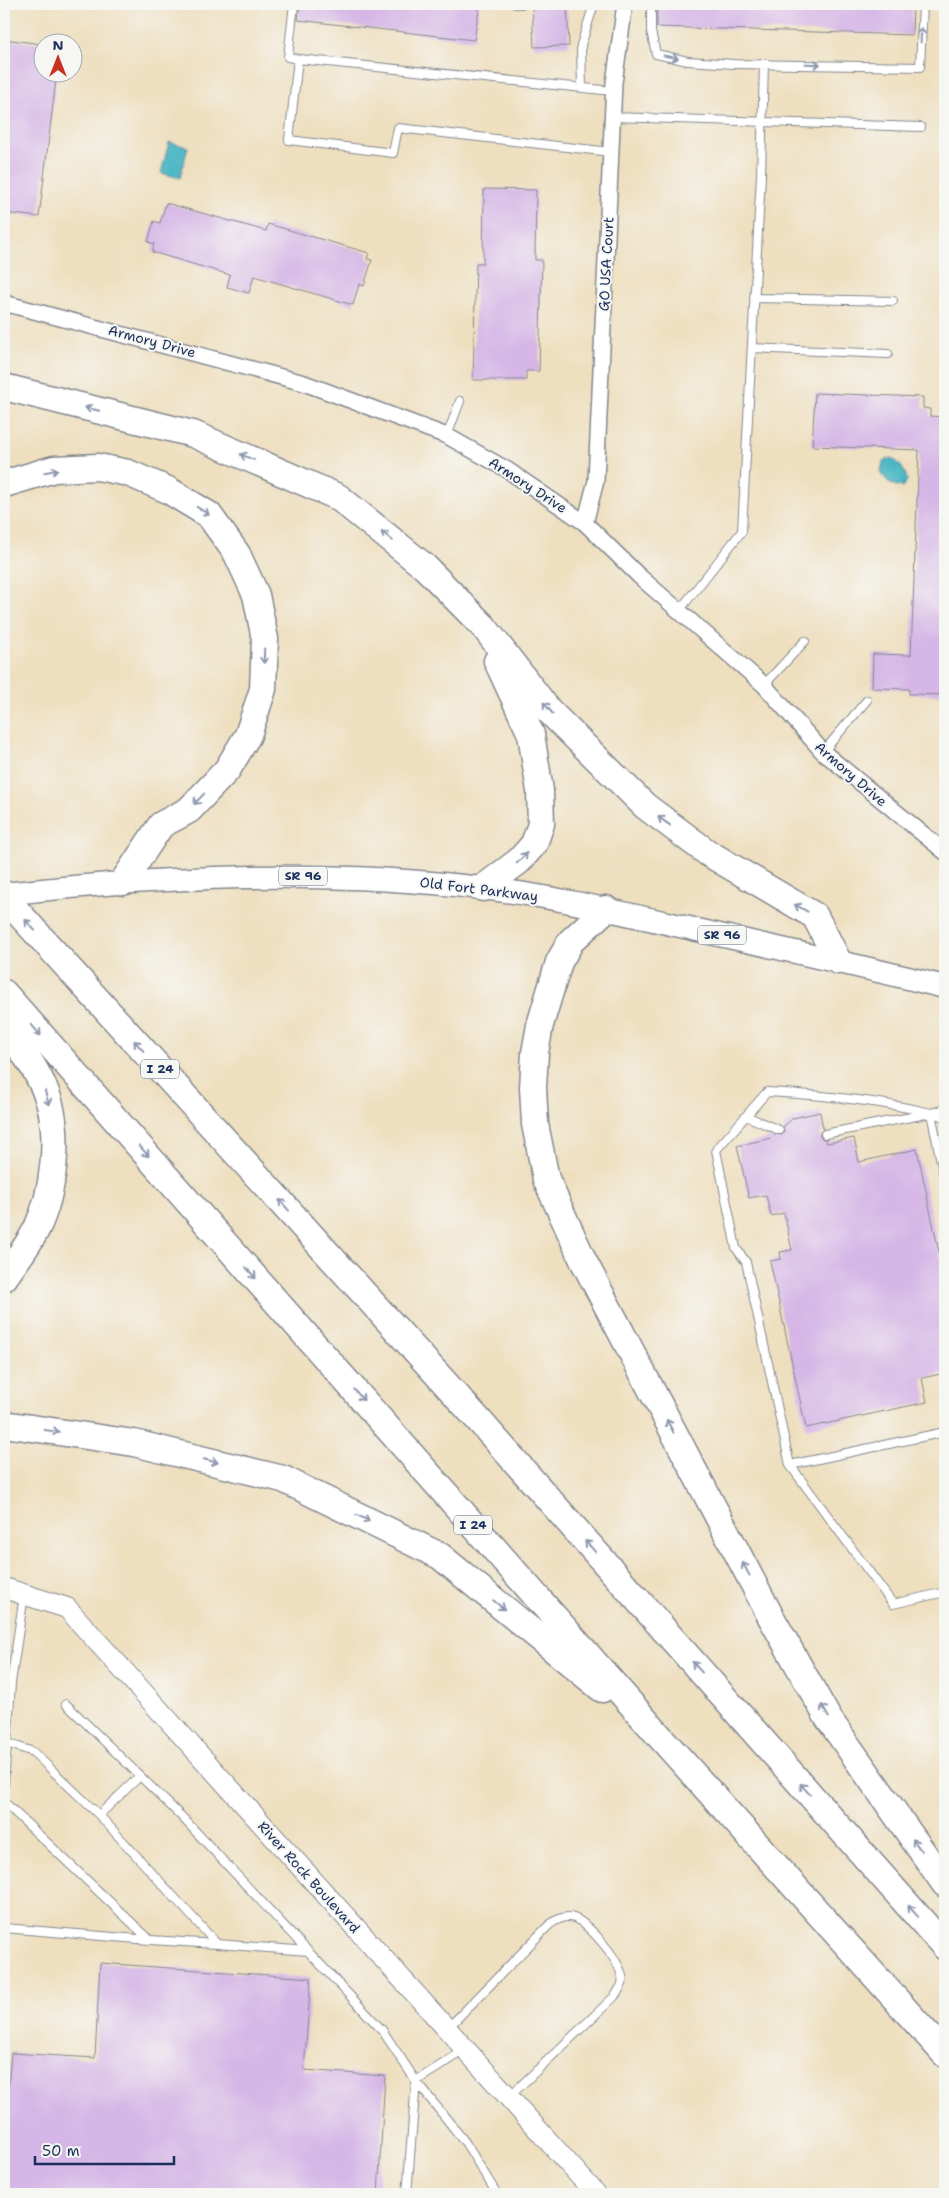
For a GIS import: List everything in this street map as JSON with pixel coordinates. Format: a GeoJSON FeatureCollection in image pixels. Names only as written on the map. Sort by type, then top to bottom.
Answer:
{"type":"FeatureCollection","features":[{"type":"Feature","properties":{"kind":"highway"},"geometry":{"type":"LineString","coordinates":[[4,387],[193,434],[338,497],[425,567],[484,627],[549,711],[644,806],[708,853],[815,916],[838,961]]}},
{"type":"Feature","properties":{"kind":"highway"},"geometry":{"type":"LineString","coordinates":[[4,484],[54,469],[98,467],[136,476],[168,490],[209,515],[237,554],[256,595],[265,639],[263,689],[248,735],[226,770],[189,810],[161,825],[123,882]]}},
{"type":"Feature","properties":{"kind":"highway"},"geometry":{"type":"LineString","coordinates":[[425,567],[499,663],[530,734],[540,791],[541,824],[534,844],[519,861],[484,888]]}},
{"type":"Feature","properties":{"kind":"highway","name":"I 24"},"geometry":{"type":"LineString","coordinates":[[4,895],[475,1416],[945,1947]]}},
{"type":"Feature","properties":{"kind":"highway"},"geometry":{"type":"LineString","coordinates":[[606,909],[571,941],[560,962],[540,1025],[535,1053],[533,1088],[535,1124],[546,1179],[583,1260],[785,1642],[828,1718],[945,1884]]}},
{"type":"Feature","properties":{"kind":"highway","name":"I 24"},"geometry":{"type":"LineString","coordinates":[[4,993],[662,1739],[945,2054]]}},
{"type":"Feature","properties":{"kind":"highway"},"geometry":{"type":"LineString","coordinates":[[4,1027],[26,1054],[47,1095],[54,1128],[52,1178],[36,1229],[4,1278]]}},
{"type":"Feature","properties":{"kind":"highway"},"geometry":{"type":"LineString","coordinates":[[4,1424],[134,1443],[283,1479],[440,1556],[662,1739]]}},
{"type":"Feature","properties":{"kind":"main road","name":"Old Fort Parkway"},"geometry":{"type":"LineString","coordinates":[[4,895],[123,882],[295,875],[404,880],[484,888],[606,909],[945,987]]}},
{"type":"Feature","properties":{"kind":"street","name":"GO USA Court"},"geometry":{"type":"LineString","coordinates":[[585,523],[596,481],[613,91],[625,4]]}},
{"type":"Feature","properties":{"kind":"street","name":"Armory Drive"},"geometry":{"type":"LineString","coordinates":[[4,303],[281,376],[447,436],[506,469],[585,523],[639,576],[764,685],[823,752],[945,852]]}},
{"type":"Feature","properties":{"kind":"street","name":"River Rock Boulevard"},"geometry":{"type":"LineString","coordinates":[[4,1588],[66,1608],[596,2194]]}},
{"type":"Feature","properties":{"kind":"lane"},"geometry":{"type":"LineString","coordinates":[[294,4],[288,57],[613,91]]}},
{"type":"Feature","properties":{"kind":"lane"},"geometry":{"type":"LineString","coordinates":[[582,88],[581,45],[594,4]]}},
{"type":"Feature","properties":{"kind":"lane"},"geometry":{"type":"LineString","coordinates":[[651,4],[650,31],[656,54],[688,61],[920,67],[923,4]]}},
{"type":"Feature","properties":{"kind":"lane"},"geometry":{"type":"LineString","coordinates":[[298,58],[290,140],[393,153],[398,128],[610,152]]}},
{"type":"Feature","properties":{"kind":"lane"},"geometry":{"type":"LineString","coordinates":[[679,611],[742,531],[764,63]]}},
{"type":"Feature","properties":{"kind":"lane"},"geometry":{"type":"LineString","coordinates":[[612,117],[921,127]]}},
{"type":"Feature","properties":{"kind":"lane"},"geometry":{"type":"LineString","coordinates":[[754,298],[893,302]]}},
{"type":"Feature","properties":{"kind":"lane"},"geometry":{"type":"LineString","coordinates":[[752,348],[888,354]]}},
{"type":"Feature","properties":{"kind":"lane"},"geometry":{"type":"LineString","coordinates":[[447,436],[460,401]]}},
{"type":"Feature","properties":{"kind":"lane"},"geometry":{"type":"LineString","coordinates":[[764,685],[805,642]]}},
{"type":"Feature","properties":{"kind":"lane"},"geometry":{"type":"LineString","coordinates":[[823,752],[868,700]]}},
{"type":"Feature","properties":{"kind":"lane"},"geometry":{"type":"LineString","coordinates":[[945,1117],[886,1103],[822,1095],[766,1092],[716,1150],[736,1248],[746,1262],[790,1465],[893,1604],[945,1592]]}},
{"type":"Feature","properties":{"kind":"lane"},"geometry":{"type":"LineString","coordinates":[[825,1134],[931,1113],[945,1108]]}},
{"type":"Feature","properties":{"kind":"lane"},"geometry":{"type":"LineString","coordinates":[[931,1113],[945,1181]]}},
{"type":"Feature","properties":{"kind":"lane"},"geometry":{"type":"LineString","coordinates":[[746,1116],[779,1130]]}},
{"type":"Feature","properties":{"kind":"lane"},"geometry":{"type":"LineString","coordinates":[[790,1465],[945,1432]]}},
{"type":"Feature","properties":{"kind":"lane"},"geometry":{"type":"LineString","coordinates":[[4,1784],[7,1743],[7,1682],[24,1595]]}},
{"type":"Feature","properties":{"kind":"lane"},"geometry":{"type":"LineString","coordinates":[[66,1704],[140,1776],[382,2030],[416,2081],[465,2142],[497,2194]]}},
{"type":"Feature","properties":{"kind":"lane"},"geometry":{"type":"LineString","coordinates":[[7,1743],[32,1752],[100,1815],[218,1944]]}},
{"type":"Feature","properties":{"kind":"lane"},"geometry":{"type":"LineString","coordinates":[[100,1815],[140,1776]]}},
{"type":"Feature","properties":{"kind":"lane"},"geometry":{"type":"LineString","coordinates":[[4,1802],[150,1940]]}},
{"type":"Feature","properties":{"kind":"lane"},"geometry":{"type":"LineString","coordinates":[[447,2030],[549,1925],[560,1918],[573,1918],[585,1924],[618,1962],[622,1973],[622,1984],[614,1997],[509,2098]]}},
{"type":"Feature","properties":{"kind":"lane"},"geometry":{"type":"LineString","coordinates":[[4,1928],[308,1951]]}},
{"type":"Feature","properties":{"kind":"lane"},"geometry":{"type":"LineString","coordinates":[[416,2081],[465,2050]]}},
{"type":"Feature","properties":{"kind":"lane"},"geometry":{"type":"LineString","coordinates":[[407,2194],[416,2081]]}},
{"type":"Feature","properties":{"kind":"water"},"geometry":{"type":"Polygon","coordinates":[[[169,142],[188,147],[180,178],[161,173],[169,142]]]}},
{"type":"Feature","properties":{"kind":"water"},"geometry":{"type":"Polygon","coordinates":[[[891,458],[900,464],[906,474],[907,481],[902,487],[890,484],[881,473],[883,462],[891,458]]]}},
{"type":"Feature","properties":{"kind":"building"},"geometry":{"type":"Polygon","coordinates":[[[300,4],[480,4],[474,40],[298,20],[300,4]]]}},
{"type":"Feature","properties":{"kind":"building"},"geometry":{"type":"Polygon","coordinates":[[[532,4],[567,4],[569,46],[534,47],[532,4]]]}},
{"type":"Feature","properties":{"kind":"building"},"geometry":{"type":"Polygon","coordinates":[[[657,4],[913,4],[912,35],[657,27],[657,4]]]}},
{"type":"Feature","properties":{"kind":"building"},"geometry":{"type":"Polygon","coordinates":[[[4,39],[32,43],[32,82],[56,82],[39,217],[4,213],[4,39]]]}},
{"type":"Feature","properties":{"kind":"building"},"geometry":{"type":"Polygon","coordinates":[[[484,189],[536,190],[535,260],[542,260],[539,371],[526,371],[526,380],[473,380],[476,263],[483,263],[484,189]]]}},
{"type":"Feature","properties":{"kind":"building"},"geometry":{"type":"Polygon","coordinates":[[[166,203],[266,231],[268,224],[369,253],[367,259],[372,260],[364,286],[359,284],[353,305],[254,276],[249,293],[227,287],[230,275],[152,252],[154,244],[148,242],[154,221],[160,223],[166,203]]]}},
{"type":"Feature","properties":{"kind":"building"},"geometry":{"type":"Polygon","coordinates":[[[815,393],[923,397],[923,408],[930,409],[930,416],[945,417],[945,695],[909,694],[909,689],[872,688],[873,654],[911,655],[919,450],[812,446],[815,393]]]}},
{"type":"Feature","properties":{"kind":"building"},"geometry":{"type":"Polygon","coordinates":[[[820,1112],[823,1129],[820,1137],[826,1140],[827,1143],[854,1138],[859,1162],[917,1149],[945,1280],[945,1373],[922,1378],[927,1402],[806,1428],[770,1261],[781,1259],[780,1252],[792,1250],[784,1213],[771,1216],[766,1195],[749,1198],[737,1146],[771,1138],[775,1134],[782,1135],[784,1132],[783,1127],[793,1118],[820,1112]]]}},
{"type":"Feature","properties":{"kind":"building"},"geometry":{"type":"Polygon","coordinates":[[[100,1963],[311,1978],[304,2070],[385,2076],[378,2194],[4,2194],[4,2142],[11,2053],[95,2058],[100,1963]]]}}]}
